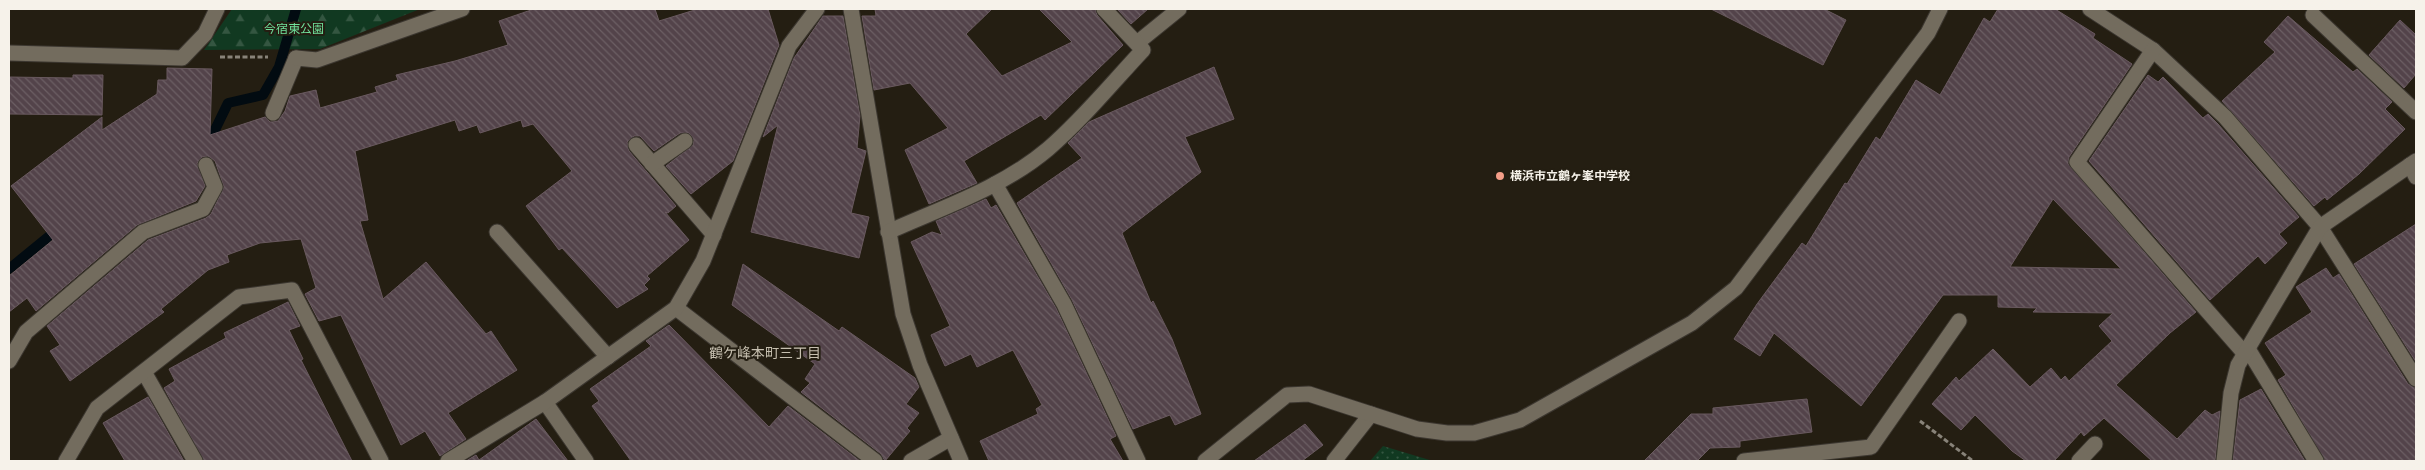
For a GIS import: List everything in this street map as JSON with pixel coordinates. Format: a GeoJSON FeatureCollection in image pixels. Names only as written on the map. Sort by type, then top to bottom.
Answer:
{"type":"FeatureCollection","features":[{"type":"Feature","properties":{"kind":"street"},"geometry":{"type":"LineString","coordinates":[[9,53],[182,58],[205,34],[217,9]]}},
{"type":"Feature","properties":{"kind":"street"},"geometry":{"type":"LineString","coordinates":[[273,113],[296,58],[317,60],[462,9]]}},
{"type":"Feature","properties":{"kind":"street"},"geometry":{"type":"LineString","coordinates":[[448,461],[545,402],[676,308],[703,261],[788,46],[817,9]]}},
{"type":"Feature","properties":{"kind":"street"},"geometry":{"type":"LineString","coordinates":[[851,9],[903,314],[920,365],[961,461]]}},
{"type":"Feature","properties":{"kind":"street"},"geometry":{"type":"LineString","coordinates":[[888,232],[995,184],[1047,150],[1079,119],[1143,50],[1104,9]]}},
{"type":"Feature","properties":{"kind":"street"},"geometry":{"type":"LineString","coordinates":[[1137,43],[1179,9]]}},
{"type":"Feature","properties":{"kind":"street"},"geometry":{"type":"LineString","coordinates":[[1205,461],[1287,395],[1308,394],[1417,429],[1447,433],[1474,433],[1520,420],[1692,323],[1736,288],[1928,33],[1940,9]]}},
{"type":"Feature","properties":{"kind":"street"},"geometry":{"type":"LineString","coordinates":[[2090,9],[2153,50],[2225,117],[2320,227],[2416,379]]}},
{"type":"Feature","properties":{"kind":"street"},"geometry":{"type":"LineString","coordinates":[[2313,15],[2416,112]]}},
{"type":"Feature","properties":{"kind":"street"},"geometry":{"type":"LineString","coordinates":[[2153,50],[2077,162],[2246,352],[2316,461]]}},
{"type":"Feature","properties":{"kind":"street"},"geometry":{"type":"LineString","coordinates":[[652,164],[685,140]]}},
{"type":"Feature","properties":{"kind":"street"},"geometry":{"type":"LineString","coordinates":[[636,145],[714,235]]}},
{"type":"Feature","properties":{"kind":"street"},"geometry":{"type":"LineString","coordinates":[[9,361],[26,332],[143,232],[203,209],[215,187],[206,165]]}},
{"type":"Feature","properties":{"kind":"street"},"geometry":{"type":"LineString","coordinates":[[2224,461],[2231,392],[2238,365],[2320,227],[2414,168]]}},
{"type":"Feature","properties":{"kind":"street"},"geometry":{"type":"LineString","coordinates":[[995,184],[1064,304],[1138,461]]}},
{"type":"Feature","properties":{"kind":"street"},"geometry":{"type":"LineString","coordinates":[[497,232],[608,357]]}},
{"type":"Feature","properties":{"kind":"street"},"geometry":{"type":"LineString","coordinates":[[66,461],[97,408],[239,297],[292,290],[381,461]]}},
{"type":"Feature","properties":{"kind":"street"},"geometry":{"type":"LineString","coordinates":[[676,308],[876,461]]}},
{"type":"Feature","properties":{"kind":"street"},"geometry":{"type":"LineString","coordinates":[[1744,461],[1871,447],[1958,321]]}},
{"type":"Feature","properties":{"kind":"street"},"geometry":{"type":"LineString","coordinates":[[144,372],[195,461]]}},
{"type":"Feature","properties":{"kind":"street"},"geometry":{"type":"LineString","coordinates":[[545,402],[586,461]]}},
{"type":"Feature","properties":{"kind":"street"},"geometry":{"type":"LineString","coordinates":[[1334,461],[1371,414]]}},
{"type":"Feature","properties":{"kind":"street"},"geometry":{"type":"LineString","coordinates":[[911,461],[951,438]]}},
{"type":"Feature","properties":{"kind":"street"},"geometry":{"type":"LineString","coordinates":[[2078,461],[2095,444]]}},
{"type":"Feature","properties":{"kind":"path"},"geometry":{"type":"LineString","coordinates":[[219,57],[257,57]]}},
{"type":"Feature","properties":{"kind":"path"},"geometry":{"type":"LineString","coordinates":[[1899,406],[1973,461]]}},
{"type":"Feature","properties":{"kind":"green space","name":"今宿東公園"},"geometry":{"type":"Polygon","coordinates":[[[232,9],[420,9],[320,49],[204,50],[232,9]]]}},
{"type":"Feature","properties":{"kind":"green space"},"geometry":{"type":"Polygon","coordinates":[[[1383,446],[1433,461],[1370,461],[1383,446]]]}},
{"type":"Feature","properties":{"kind":"building"},"geometry":{"type":"Polygon","coordinates":[[[534,9],[655,9],[659,21],[698,9],[768,9],[779,45],[733,161],[691,194],[666,166],[693,145],[694,140],[689,133],[680,133],[654,151],[640,136],[634,136],[627,142],[629,151],[676,206],[668,213],[665,212],[689,240],[647,276],[650,279],[644,285],[648,289],[617,308],[562,248],[559,250],[526,206],[572,171],[533,124],[523,127],[521,120],[480,133],[477,125],[459,131],[455,120],[355,151],[368,220],[360,221],[383,299],[426,262],[486,334],[491,331],[517,370],[448,413],[466,439],[440,456],[425,431],[401,445],[341,315],[319,321],[305,294],[316,288],[301,239],[260,243],[227,255],[229,262],[208,270],[161,309],[164,312],[70,381],[50,351],[60,345],[47,326],[148,240],[206,218],[211,214],[224,187],[215,161],[208,156],[202,157],[197,163],[205,186],[196,201],[137,225],[36,311],[27,298],[9,312],[9,276],[53,240],[11,186],[102,117],[102,130],[157,94],[158,80],[167,80],[167,68],[212,69],[210,135],[265,117],[270,122],[278,121],[285,111],[290,96],[316,90],[320,108],[377,92],[375,87],[398,80],[396,75],[455,61],[508,45],[499,21],[534,9]]]}},
{"type":"Feature","properties":{"kind":"building"},"geometry":{"type":"Polygon","coordinates":[[[875,9],[992,9],[966,34],[1002,76],[1072,42],[1039,9],[1095,9],[1097,15],[1123,45],[1045,120],[1041,115],[964,161],[977,183],[929,204],[905,150],[948,128],[910,83],[874,90],[862,16],[876,16],[875,9]]]}},
{"type":"Feature","properties":{"kind":"building"},"geometry":{"type":"Polygon","coordinates":[[[1117,9],[1148,9],[1131,24],[1117,9]]]}},
{"type":"Feature","properties":{"kind":"building"},"geometry":{"type":"Polygon","coordinates":[[[1711,9],[1824,9],[1846,20],[1823,65],[1711,9]]]}},
{"type":"Feature","properties":{"kind":"building"},"geometry":{"type":"Polygon","coordinates":[[[1998,9],[2055,9],[2095,34],[2093,38],[2132,64],[2069,157],[2068,164],[2196,312],[2170,333],[2116,385],[2177,439],[2205,410],[2212,415],[2220,411],[2215,461],[2152,461],[2104,418],[2084,436],[2081,432],[2054,461],[2026,461],[2012,451],[1975,415],[1961,430],[1932,404],[1956,377],[1959,381],[1993,349],[2030,387],[2051,368],[2061,380],[2065,376],[2069,381],[2112,341],[2099,326],[2113,313],[2033,312],[2037,308],[1998,307],[1998,295],[1943,295],[1861,406],[1774,333],[1760,356],[1734,339],[1802,243],[1806,246],[1876,137],[1880,140],[1916,80],[1940,95],[1984,18],[1990,22],[1998,9]],[[2053,199],[2010,267],[2121,269],[2053,199]]]}},
{"type":"Feature","properties":{"kind":"building"},"geometry":{"type":"Polygon","coordinates":[[[823,16],[843,16],[860,116],[857,148],[866,151],[851,213],[869,217],[859,258],[751,232],[778,125],[763,137],[794,58],[823,16]]]}},
{"type":"Feature","properties":{"kind":"building"},"geometry":{"type":"Polygon","coordinates":[[[2288,16],[2353,72],[2357,69],[2392,102],[2385,109],[2405,129],[2359,174],[2327,200],[2325,197],[2314,206],[2222,101],[2275,52],[2264,42],[2288,16]]]}},
{"type":"Feature","properties":{"kind":"building"},"geometry":{"type":"Polygon","coordinates":[[[2400,20],[2416,35],[2416,74],[2404,88],[2369,55],[2400,20]]]}},
{"type":"Feature","properties":{"kind":"building"},"geometry":{"type":"Polygon","coordinates":[[[1214,67],[1234,119],[1185,137],[1201,172],[1122,233],[1151,303],[1153,301],[1172,339],[1201,414],[1175,425],[1170,415],[1133,429],[1072,300],[1017,203],[1082,158],[1068,143],[1089,122],[1214,67]]]}},
{"type":"Feature","properties":{"kind":"building"},"geometry":{"type":"Polygon","coordinates":[[[73,75],[103,75],[102,115],[9,114],[9,77],[73,78],[73,75]]]}},
{"type":"Feature","properties":{"kind":"building"},"geometry":{"type":"Polygon","coordinates":[[[2148,75],[2158,82],[2163,77],[2203,118],[2208,114],[2299,217],[2279,234],[2287,243],[2265,264],[2258,256],[2210,300],[2089,161],[2148,75]]]}},
{"type":"Feature","properties":{"kind":"building"},"geometry":{"type":"Polygon","coordinates":[[[986,199],[991,208],[996,205],[1056,308],[1116,436],[1110,439],[1123,461],[989,461],[980,441],[1038,414],[1036,409],[1042,405],[1013,350],[977,367],[971,354],[945,366],[931,335],[950,326],[911,242],[932,232],[942,235],[936,221],[986,199]]]}},
{"type":"Feature","properties":{"kind":"building"},"geometry":{"type":"Polygon","coordinates":[[[2416,224],[2416,362],[2354,264],[2416,224]]]}},
{"type":"Feature","properties":{"kind":"building"},"geometry":{"type":"Polygon","coordinates":[[[743,264],[839,331],[842,327],[915,378],[919,387],[906,404],[919,413],[907,428],[910,431],[885,461],[881,454],[801,392],[810,383],[805,379],[815,364],[732,305],[743,264]]]}},
{"type":"Feature","properties":{"kind":"building"},"geometry":{"type":"Polygon","coordinates":[[[2326,268],[2333,278],[2339,274],[2408,384],[2416,388],[2416,461],[2325,461],[2278,380],[2286,375],[2265,343],[2312,312],[2296,287],[2326,268]]]}},
{"type":"Feature","properties":{"kind":"building"},"geometry":{"type":"Polygon","coordinates":[[[288,302],[300,326],[289,330],[303,359],[301,360],[352,461],[204,461],[164,388],[175,381],[169,369],[226,338],[224,333],[288,302]]]}},
{"type":"Feature","properties":{"kind":"building"},"geometry":{"type":"Polygon","coordinates":[[[669,325],[769,427],[788,406],[860,461],[631,461],[592,406],[599,401],[590,389],[651,346],[646,341],[669,325]]]}},
{"type":"Feature","properties":{"kind":"building"},"geometry":{"type":"Polygon","coordinates":[[[2261,389],[2305,461],[2233,461],[2240,400],[2261,389]]]}},
{"type":"Feature","properties":{"kind":"building"},"geometry":{"type":"Polygon","coordinates":[[[148,397],[184,461],[125,461],[103,423],[148,397]]]}},
{"type":"Feature","properties":{"kind":"building"},"geometry":{"type":"Polygon","coordinates":[[[1807,399],[1812,432],[1740,441],[1740,447],[1710,448],[1697,461],[1644,461],[1691,414],[1713,414],[1713,408],[1807,399]]]}},
{"type":"Feature","properties":{"kind":"building"},"geometry":{"type":"Polygon","coordinates":[[[536,419],[568,461],[466,461],[476,455],[479,460],[536,419]]]}},
{"type":"Feature","properties":{"kind":"building"},"geometry":{"type":"Polygon","coordinates":[[[1305,424],[1323,445],[1302,461],[1254,461],[1305,424]]]}},
{"type":"Feature","properties":{"kind":"waterway"},"geometry":{"type":"LineString","coordinates":[[204,144],[213,134],[228,103],[263,95],[279,67],[296,9]]}},
{"type":"Feature","properties":{"kind":"waterway"},"geometry":{"type":"LineString","coordinates":[[9,269],[59,228]]}},
{"type":"Feature","properties":{"kind":"place","name":"横浜市立鶴ヶ峯中学校"},"geometry":{"type":"Point","coordinates":[1500,176]}},
{"type":"Feature","properties":{"kind":"district","name":"鶴ケ峰本町三丁目"},"geometry":{"type":"Point","coordinates":[765,353]}}]}
